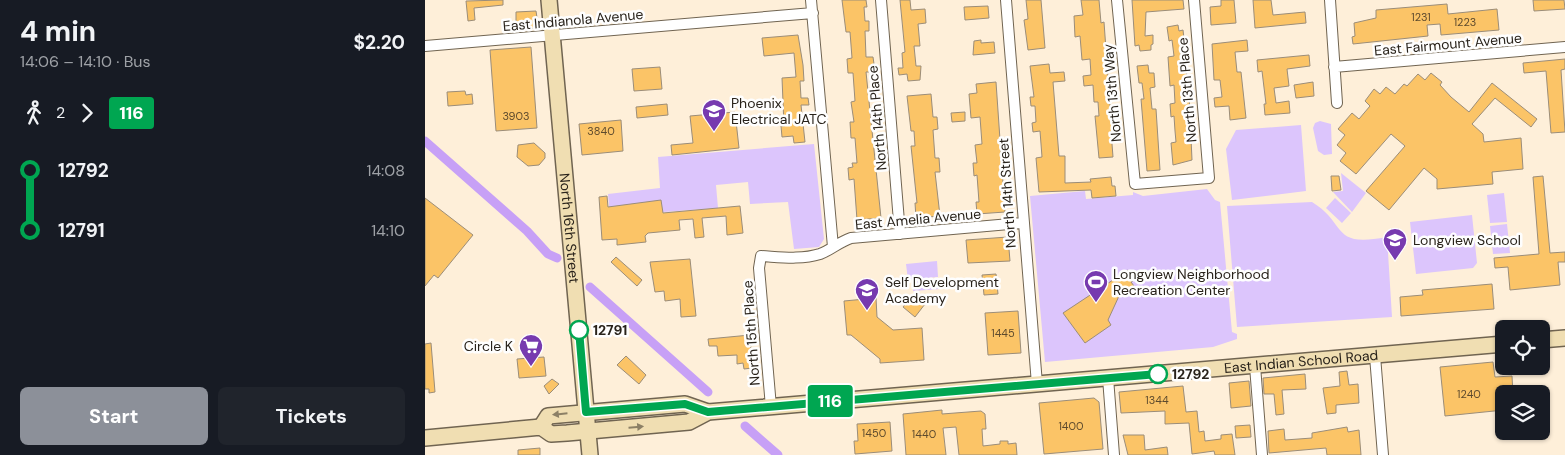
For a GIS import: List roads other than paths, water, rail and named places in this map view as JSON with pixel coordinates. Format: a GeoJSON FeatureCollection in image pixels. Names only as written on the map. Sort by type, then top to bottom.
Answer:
{"type":"FeatureCollection","features":[{"type":"Feature","properties":{"kind":"main road","name":"North 16th Street"},"geometry":{"type":"LineString","coordinates":[[549,0],[590,455]]}},
{"type":"Feature","properties":{"kind":"main road"},"geometry":{"type":"LineString","coordinates":[[1550,339],[1565,338]]}},
{"type":"Feature","properties":{"kind":"main road","name":"East Indian School Road"},"geometry":{"type":"LineString","coordinates":[[425,438],[541,427],[551,434],[588,431],[689,422],[708,412],[746,408],[1495,345]]}},
{"type":"Feature","properties":{"kind":"main road","name":"East Indian School Road"},"geometry":{"type":"LineString","coordinates":[[541,427],[548,416],[586,412],[685,404],[708,412]]}},
{"type":"Feature","properties":{"kind":"street"},"geometry":{"type":"LineString","coordinates":[[811,0],[833,247]]}},
{"type":"Feature","properties":{"kind":"street","name":"North 14th Place"},"geometry":{"type":"LineString","coordinates":[[881,0],[900,234]]}},
{"type":"Feature","properties":{"kind":"street","name":"North 14th Street"},"geometry":{"type":"LineString","coordinates":[[1006,0],[1022,223],[1037,384]]}},
{"type":"Feature","properties":{"kind":"street","name":"North 13th Way"},"geometry":{"type":"LineString","coordinates":[[1117,0],[1135,184],[1209,178]]}},
{"type":"Feature","properties":{"kind":"street","name":"North 13th Place"},"geometry":{"type":"LineString","coordinates":[[1194,0],[1209,178]]}},
{"type":"Feature","properties":{"kind":"street"},"geometry":{"type":"LineString","coordinates":[[1330,0],[1337,103]]}},
{"type":"Feature","properties":{"kind":"street","name":"East Indianola Avenue"},"geometry":{"type":"LineString","coordinates":[[425,46],[813,12]]}},
{"type":"Feature","properties":{"kind":"street","name":"East Fairmount Avenue"},"geometry":{"type":"LineString","coordinates":[[1334,67],[1565,47]]}},
{"type":"Feature","properties":{"kind":"street","name":"East Amelia Avenue"},"geometry":{"type":"LineString","coordinates":[[761,256],[799,257],[819,254],[851,238],[1022,223]]}},
{"type":"Feature","properties":{"kind":"street","name":"North 15th Place"},"geometry":{"type":"LineString","coordinates":[[761,256],[759,268],[771,407]]}},
{"type":"Feature","properties":{"kind":"street"},"geometry":{"type":"LineString","coordinates":[[1375,356],[1383,455]]}},
{"type":"Feature","properties":{"kind":"street"},"geometry":{"type":"LineString","coordinates":[[1255,366],[1262,455]]}},
{"type":"Feature","properties":{"kind":"street"},"geometry":{"type":"LineString","coordinates":[[1107,378],[1114,455]]}},
{"type":"Feature","properties":{"kind":"waterway"},"geometry":{"type":"LineString","coordinates":[[425,141],[527,231],[548,254],[557,258]]}},
{"type":"Feature","properties":{"kind":"waterway"},"geometry":{"type":"LineString","coordinates":[[590,287],[708,392]]}},
{"type":"Feature","properties":{"kind":"waterway"},"geometry":{"type":"LineString","coordinates":[[745,426],[778,455]]}},
{"type":"Feature","properties":{"kind":"place","name":"Phoenix Electrical JATC"},"geometry":{"type":"Point","coordinates":[714,132]}},
{"type":"Feature","properties":{"kind":"place","name":"Longview School"},"geometry":{"type":"Point","coordinates":[1395,261]}},
{"type":"Feature","properties":{"kind":"place","name":"Longview Neighborhood Recreation Center"},"geometry":{"type":"Point","coordinates":[1096,303]}},
{"type":"Feature","properties":{"kind":"place","name":"Self Development Academy"},"geometry":{"type":"Point","coordinates":[867,311]}},
{"type":"Feature","properties":{"kind":"place","name":"12791"},"geometry":{"type":"Point","coordinates":[579,330]}},
{"type":"Feature","properties":{"kind":"place","name":"Circle K"},"geometry":{"type":"Point","coordinates":[531,367]}},
{"type":"Feature","properties":{"kind":"place","name":"12792"},"geometry":{"type":"Point","coordinates":[1158,374]}}]}
